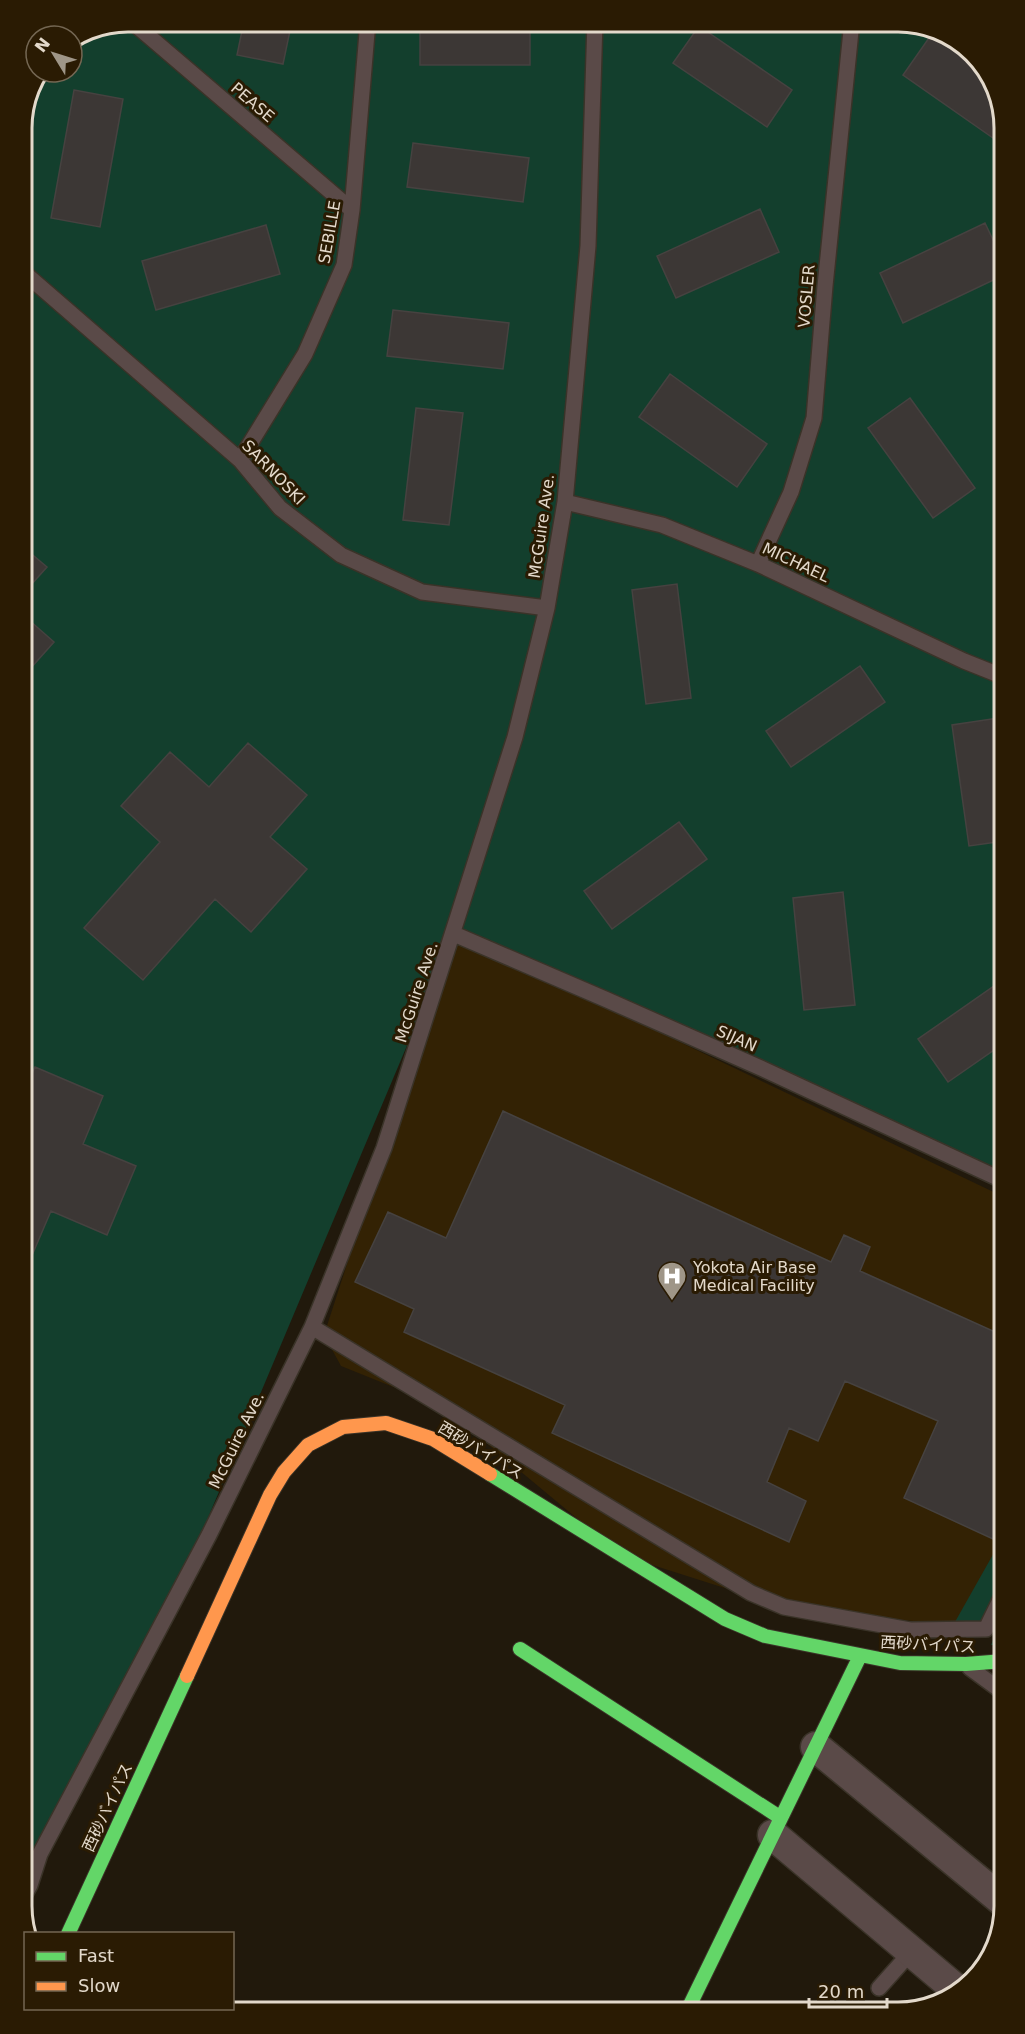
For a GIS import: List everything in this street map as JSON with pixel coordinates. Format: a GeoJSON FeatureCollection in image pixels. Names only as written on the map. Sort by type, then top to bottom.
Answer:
{"type":"FeatureCollection","features":[{"type":"Feature","properties":{"kind":"street","name":"西砂バイパス"},"geometry":{"type":"LineString","coordinates":[[69,1932],[270,1495],[284,1472],[308,1445],[343,1427],[386,1423],[433,1439],[725,1619],[765,1636],[900,1662],[966,1664],[994,1662]]}},
{"type":"Feature","properties":{"kind":"street"},"geometry":{"type":"LineString","coordinates":[[520,1650],[777,1826],[952,1985]]}},
{"type":"Feature","properties":{"kind":"street"},"geometry":{"type":"LineString","coordinates":[[691,2002],[860,1656]]}},
{"type":"Feature","properties":{"kind":"street"},"geometry":{"type":"LineString","coordinates":[[816,1747],[994,1894]]}},
{"type":"Feature","properties":{"kind":"lane","name":"PEASE"},"geometry":{"type":"LineString","coordinates":[[144,32],[352,210]]}},
{"type":"Feature","properties":{"kind":"lane","name":"SEBILLE"},"geometry":{"type":"LineString","coordinates":[[240,460],[309,345],[344,265],[352,210],[367,32]]}},
{"type":"Feature","properties":{"kind":"lane","name":"McGuire Ave."},"geometry":{"type":"LineString","coordinates":[[32,1868],[209,1535],[312,1327],[384,1148],[515,737],[547,608],[565,502],[588,246],[595,32]]}},
{"type":"Feature","properties":{"kind":"lane","name":"VOSLER"},"geometry":{"type":"LineString","coordinates":[[758,564],[791,492],[814,418],[851,32]]}},
{"type":"Feature","properties":{"kind":"lane","name":"SARNOSKI"},"geometry":{"type":"LineString","coordinates":[[32,280],[240,460],[280,508],[341,555],[422,592],[547,608]]}},
{"type":"Feature","properties":{"kind":"lane","name":"MICHAEL"},"geometry":{"type":"LineString","coordinates":[[565,502],[662,525],[758,564],[994,673]]}},
{"type":"Feature","properties":{"kind":"lane","name":"SIJAN"},"geometry":{"type":"LineString","coordinates":[[454,934],[762,1069],[994,1176]]}},
{"type":"Feature","properties":{"kind":"lane"},"geometry":{"type":"LineString","coordinates":[[312,1327],[751,1593],[784,1606],[910,1630],[987,1629],[994,1614]]}},
{"type":"Feature","properties":{"kind":"lane"},"geometry":{"type":"LineString","coordinates":[[966,1664],[994,1685]]}},
{"type":"Feature","properties":{"kind":"lane"},"geometry":{"type":"LineString","coordinates":[[879,1988],[912,1951]]}},
{"type":"Feature","properties":{"kind":"shaded area"},"geometry":{"type":"Polygon","coordinates":[[[454,934],[994,1192],[994,1609],[986,1629],[784,1607],[621,1555],[443,1407],[341,1366],[324,1335],[454,934]]]}},
{"type":"Feature","properties":{"kind":"green space"},"geometry":{"type":"Polygon","coordinates":[[[128,32],[904,32],[916,33],[940,41],[970,64],[986,91],[992,109],[994,128],[994,1177],[454,934],[186,1570],[32,1881],[32,121],[41,85],[84,84],[84,42],[109,33],[128,32]]]}},
{"type":"Feature","properties":{"kind":"green space"},"geometry":{"type":"Polygon","coordinates":[[[994,1553],[994,1633],[951,1629],[994,1553]]]}},
{"type":"Feature","properties":{"kind":"building"},"geometry":{"type":"Polygon","coordinates":[[[242,32],[290,32],[283,64],[237,55],[242,32]]]}},
{"type":"Feature","properties":{"kind":"building"},"geometry":{"type":"Polygon","coordinates":[[[420,32],[530,32],[530,65],[420,65],[420,32]]]}},
{"type":"Feature","properties":{"kind":"building"},"geometry":{"type":"Polygon","coordinates":[[[695,32],[708,32],[792,90],[767,127],[673,63],[695,32]]]}},
{"type":"Feature","properties":{"kind":"building"},"geometry":{"type":"Polygon","coordinates":[[[929,37],[939,41],[965,59],[977,74],[992,109],[994,137],[993,138],[903,75],[929,37]]]}},
{"type":"Feature","properties":{"kind":"building"},"geometry":{"type":"Polygon","coordinates":[[[74,90],[123,99],[100,227],[51,218],[74,90]]]}},
{"type":"Feature","properties":{"kind":"building"},"geometry":{"type":"Polygon","coordinates":[[[413,143],[529,158],[523,202],[407,187],[413,143]]]}},
{"type":"Feature","properties":{"kind":"building"},"geometry":{"type":"Polygon","coordinates":[[[760,209],[779,252],[676,298],[657,256],[760,209]]]}},
{"type":"Feature","properties":{"kind":"building"},"geometry":{"type":"Polygon","coordinates":[[[985,223],[994,242],[994,280],[903,323],[880,273],[985,223]]]}},
{"type":"Feature","properties":{"kind":"building"},"geometry":{"type":"Polygon","coordinates":[[[266,225],[280,274],[156,310],[142,261],[266,225]]]}},
{"type":"Feature","properties":{"kind":"building"},"geometry":{"type":"Polygon","coordinates":[[[393,310],[509,323],[503,369],[387,356],[393,310]]]}},
{"type":"Feature","properties":{"kind":"building"},"geometry":{"type":"Polygon","coordinates":[[[670,374],[767,444],[737,487],[639,417],[670,374]]]}},
{"type":"Feature","properties":{"kind":"building"},"geometry":{"type":"Polygon","coordinates":[[[910,398],[975,488],[933,518],[868,428],[910,398]]]}},
{"type":"Feature","properties":{"kind":"building"},"geometry":{"type":"Polygon","coordinates":[[[416,408],[463,413],[449,525],[403,520],[416,408]]]}},
{"type":"Feature","properties":{"kind":"building"},"geometry":{"type":"Polygon","coordinates":[[[32,554],[47,567],[32,584],[32,554]]]}},
{"type":"Feature","properties":{"kind":"building"},"geometry":{"type":"Polygon","coordinates":[[[677,584],[691,698],[646,704],[632,590],[677,584]]]}},
{"type":"Feature","properties":{"kind":"building"},"geometry":{"type":"Polygon","coordinates":[[[32,623],[54,642],[32,667],[32,623]]]}},
{"type":"Feature","properties":{"kind":"building"},"geometry":{"type":"Polygon","coordinates":[[[860,666],[885,702],[791,767],[766,731],[860,666]]]}},
{"type":"Feature","properties":{"kind":"building"},"geometry":{"type":"Polygon","coordinates":[[[994,719],[994,842],[969,846],[952,725],[994,719]]]}},
{"type":"Feature","properties":{"kind":"building"},"geometry":{"type":"Polygon","coordinates":[[[248,743],[307,795],[270,837],[307,869],[251,932],[215,899],[143,980],[84,928],[160,842],[121,806],[170,752],[209,787],[248,743]]]}},
{"type":"Feature","properties":{"kind":"building"},"geometry":{"type":"Polygon","coordinates":[[[679,822],[707,859],[612,929],[584,891],[679,822]]]}},
{"type":"Feature","properties":{"kind":"building"},"geometry":{"type":"Polygon","coordinates":[[[843,892],[855,1005],[804,1010],[793,898],[843,892]]]}},
{"type":"Feature","properties":{"kind":"building"},"geometry":{"type":"Polygon","coordinates":[[[994,986],[994,1050],[948,1082],[918,1039],[994,986]]]}},
{"type":"Feature","properties":{"kind":"building"},"geometry":{"type":"Polygon","coordinates":[[[35,1067],[103,1096],[83,1144],[136,1166],[107,1235],[51,1211],[32,1255],[32,1074],[35,1067]]]}},
{"type":"Feature","properties":{"kind":"building","name":"Yokota Air Base Medical Facility"},"geometry":{"type":"Polygon","coordinates":[[[503,1111],[831,1262],[844,1235],[870,1247],[860,1271],[994,1331],[994,1539],[904,1498],[938,1421],[845,1381],[818,1441],[789,1428],[767,1482],[806,1501],[789,1542],[552,1433],[565,1405],[404,1332],[414,1309],[355,1282],[388,1212],[446,1238],[503,1111]]]}},
{"type":"Feature","properties":{"kind":"traffic: fast"},"geometry":{"type":"LineString","coordinates":[[490,1474],[725,1619],[765,1636],[900,1663],[966,1664],[994,1662]]}},
{"type":"Feature","properties":{"kind":"traffic: fast"},"geometry":{"type":"LineString","coordinates":[[520,1649],[781,1818]]}},
{"type":"Feature","properties":{"kind":"traffic: fast"},"geometry":{"type":"LineString","coordinates":[[691,2002],[860,1656]]}},
{"type":"Feature","properties":{"kind":"traffic: fast"},"geometry":{"type":"LineString","coordinates":[[69,1932],[187,1676]]}},
{"type":"Feature","properties":{"kind":"traffic: slow"},"geometry":{"type":"LineString","coordinates":[[187,1676],[270,1495],[284,1472],[308,1445],[343,1427],[386,1423],[433,1439],[490,1474]]}},
{"type":"Feature","properties":{"kind":"place","name":"Yokota Air Base Medical Facility"},"geometry":{"type":"Point","coordinates":[672,1302]}}]}
